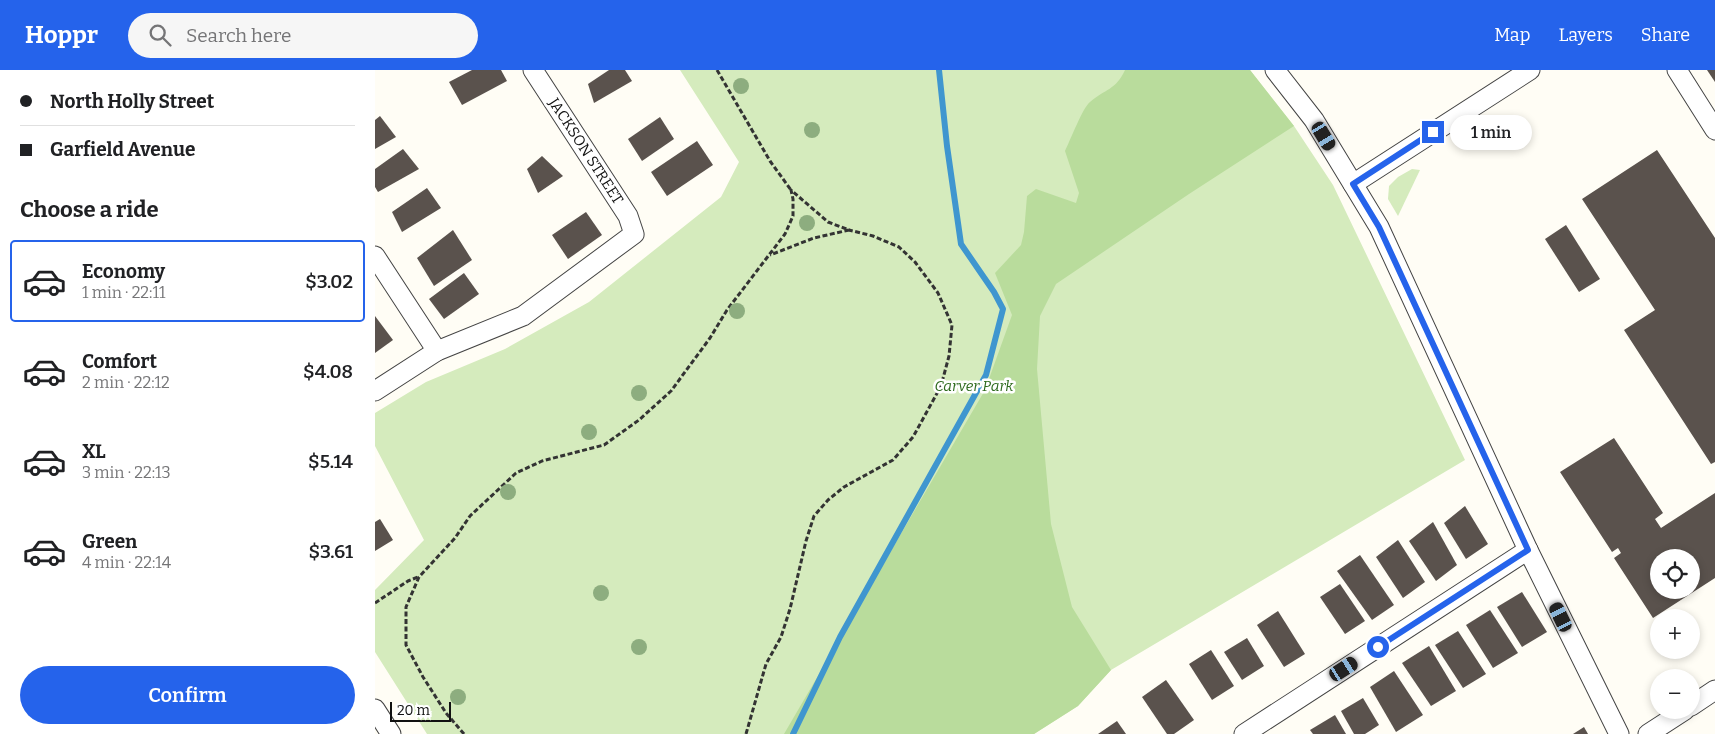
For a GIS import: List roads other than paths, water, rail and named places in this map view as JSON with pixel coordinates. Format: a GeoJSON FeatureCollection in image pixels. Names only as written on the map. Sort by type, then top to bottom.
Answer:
{"type":"FeatureCollection","features":[{"type":"Feature","properties":{"kind":"street","name":"JACKSON STREET"},"geometry":{"type":"LineString","coordinates":[[437,351],[523,316],[633,234],[628,216],[533,70]]}},
{"type":"Feature","properties":{"kind":"street"},"geometry":{"type":"LineString","coordinates":[[1275,70],[1315,120],[1379,227],[1528,550],[1619,734]]}},
{"type":"Feature","properties":{"kind":"street"},"geometry":{"type":"LineString","coordinates":[[1353,184],[1530,70]]}},
{"type":"Feature","properties":{"kind":"street"},"geometry":{"type":"LineString","coordinates":[[1677,70],[1715,130]]}},
{"type":"Feature","properties":{"kind":"street"},"geometry":{"type":"LineString","coordinates":[[375,256],[437,351],[375,391]]}},
{"type":"Feature","properties":{"kind":"street"},"geometry":{"type":"LineString","coordinates":[[1244,734],[1528,550]]}},
{"type":"Feature","properties":{"kind":"street"},"geometry":{"type":"LineString","coordinates":[[1700,700],[1715,690]]}},
{"type":"Feature","properties":{"kind":"street"},"geometry":{"type":"LineString","coordinates":[[375,709],[391,734]]}},
{"type":"Feature","properties":{"kind":"street"},"geometry":{"type":"LineString","coordinates":[[1648,734],[1671,719]]}},
{"type":"Feature","properties":{"kind":"waterway"},"geometry":{"type":"LineString","coordinates":[[793,734],[840,637],[986,375],[1003,309],[994,292],[961,244],[947,146],[939,70]]}},
{"type":"Feature","properties":{"kind":"park label","name":"Carver Park"},"geometry":{"type":"Point","coordinates":[974,386]}}]}
